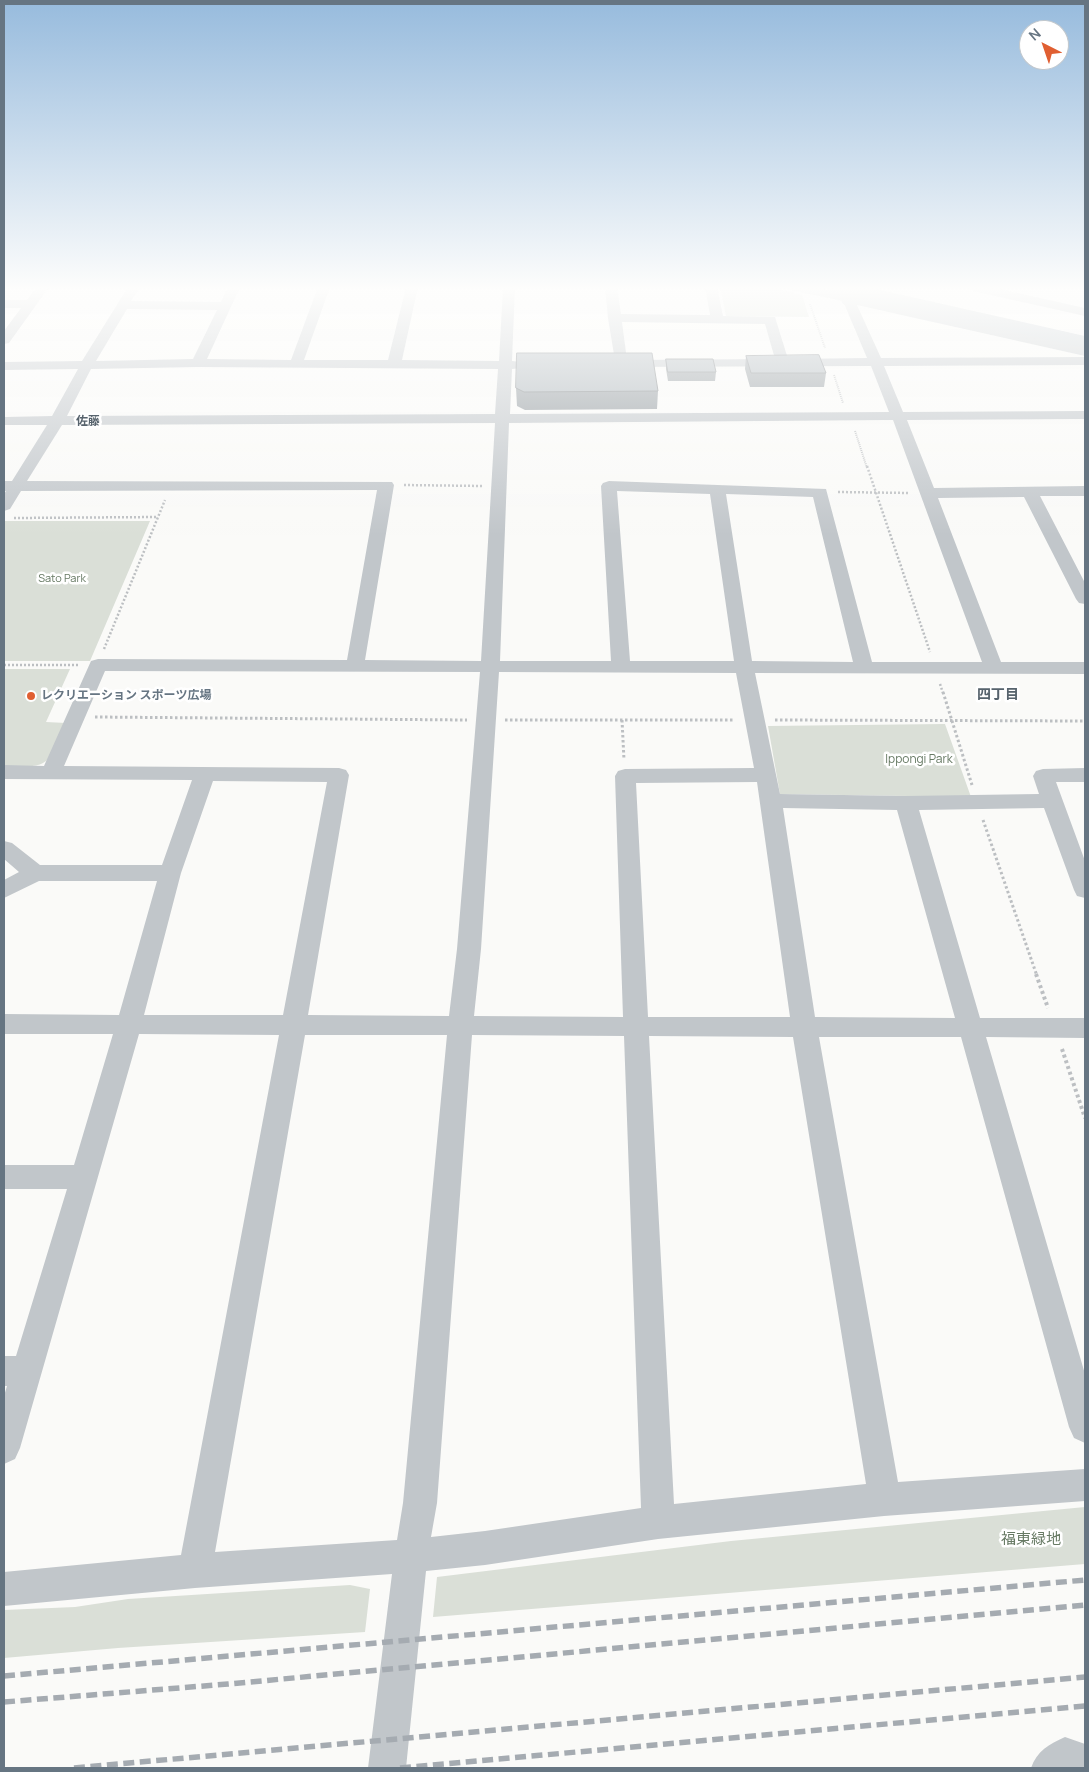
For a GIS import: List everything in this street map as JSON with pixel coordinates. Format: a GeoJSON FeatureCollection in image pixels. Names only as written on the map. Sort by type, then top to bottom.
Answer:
{"type":"FeatureCollection","features":[{"type":"Feature","properties":{"kind":"street"},"geometry":{"type":"LineString","coordinates":[[9,512],[10,486],[56,421],[84,370]]}},
{"type":"Feature","properties":{"kind":"street"},"geometry":{"type":"LineString","coordinates":[[387,1768],[410,1556],[420,1503],[460,1027],[469,949],[490,667],[504,370]]}},
{"type":"Feature","properties":{"kind":"street"},"geometry":{"type":"LineString","coordinates":[[880,370],[929,493],[994,668]]}},
{"type":"Feature","properties":{"kind":"street"},"geometry":{"type":"LineString","coordinates":[[4,421],[1085,415]]}},
{"type":"Feature","properties":{"kind":"street"},"geometry":{"type":"LineString","coordinates":[[10,486],[386,485],[355,666]]}},
{"type":"Feature","properties":{"kind":"street"},"geometry":{"type":"LineString","coordinates":[[621,666],[609,486],[820,492],[864,667]]}},
{"type":"Feature","properties":{"kind":"street"},"geometry":{"type":"LineString","coordinates":[[718,489],[744,667],[771,801],[804,1025],[880,1466],[884,1499]]}},
{"type":"Feature","properties":{"kind":"street"},"geometry":{"type":"LineString","coordinates":[[1029,491],[1085,599]]}},
{"type":"Feature","properties":{"kind":"street"},"geometry":{"type":"LineString","coordinates":[[929,493],[1085,491]]}},
{"type":"Feature","properties":{"kind":"street"},"geometry":{"type":"LineString","coordinates":[[51,773],[98,665],[1085,668]]}},
{"type":"Feature","properties":{"kind":"street"},"geometry":{"type":"LineString","coordinates":[[4,772],[339,775],[292,1024],[195,1571]]}},
{"type":"Feature","properties":{"kind":"street"},"geometry":{"type":"LineString","coordinates":[[4,1448],[15,1371],[83,1177],[129,1024],[170,873],[205,773]]}},
{"type":"Feature","properties":{"kind":"street"},"geometry":{"type":"LineString","coordinates":[[1085,775],[1043,776],[1085,890]]}},
{"type":"Feature","properties":{"kind":"street"},"geometry":{"type":"LineString","coordinates":[[658,1522],[624,776],[765,776]]}},
{"type":"Feature","properties":{"kind":"street"},"geometry":{"type":"LineString","coordinates":[[771,801],[906,803],[1052,802]]}},
{"type":"Feature","properties":{"kind":"street"},"geometry":{"type":"LineString","coordinates":[[906,803],[1085,1426]]}},
{"type":"Feature","properties":{"kind":"street"},"geometry":{"type":"LineString","coordinates":[[4,848],[36,872]]}},
{"type":"Feature","properties":{"kind":"street"},"geometry":{"type":"LineString","coordinates":[[4,890],[36,872],[170,873]]}},
{"type":"Feature","properties":{"kind":"street"},"geometry":{"type":"LineString","coordinates":[[4,1024],[292,1024],[460,1027],[804,1025],[1085,1028]]}},
{"type":"Feature","properties":{"kind":"street"},"geometry":{"type":"LineString","coordinates":[[4,1177],[83,1177]]}},
{"type":"Feature","properties":{"kind":"street"},"geometry":{"type":"LineString","coordinates":[[4,1589],[195,1571],[410,1556],[485,1548],[658,1522],[884,1499],[1085,1485]]}},
{"type":"Feature","properties":{"kind":"street"},"geometry":{"type":"LineString","coordinates":[[1050,1768],[1065,1756],[1085,1763]]}},
{"type":"Feature","properties":{"kind":"path"},"geometry":{"type":"LineString","coordinates":[[854,428],[935,668],[977,802],[1085,1118]]}},
{"type":"Feature","properties":{"kind":"path"},"geometry":{"type":"LineString","coordinates":[[98,665],[170,485]]}},
{"type":"Feature","properties":{"kind":"path"},"geometry":{"type":"LineString","coordinates":[[386,485],[498,486]]}},
{"type":"Feature","properties":{"kind":"path"},"geometry":{"type":"LineString","coordinates":[[820,492],[929,493]]}},
{"type":"Feature","properties":{"kind":"path"},"geometry":{"type":"LineString","coordinates":[[9,512],[158,517]]}},
{"type":"Feature","properties":{"kind":"path"},"geometry":{"type":"LineString","coordinates":[[4,664],[80,665],[76,673]]}},
{"type":"Feature","properties":{"kind":"path"},"geometry":{"type":"LineString","coordinates":[[75,717],[1085,721]]}},
{"type":"Feature","properties":{"kind":"path"},"geometry":{"type":"LineString","coordinates":[[622,720],[624,776]]}},
{"type":"Feature","properties":{"kind":"green space","name":"Sato Park"},"geometry":{"type":"Polygon","coordinates":[[[4,521],[150,521],[90,661],[4,661],[4,521]]]}},
{"type":"Feature","properties":{"kind":"green space","name":"レクリエーション スポーツ広場"},"geometry":{"type":"Polygon","coordinates":[[[4,669],[70,669],[46,722],[66,723],[51,756],[40,764],[4,767],[4,669]]]}},
{"type":"Feature","properties":{"kind":"green space","name":"Ippongi Park"},"geometry":{"type":"Polygon","coordinates":[[[945,724],[971,797],[780,794],[768,726],[945,724]]]}},
{"type":"Feature","properties":{"kind":"green space","name":"福東緑地"},"geometry":{"type":"Polygon","coordinates":[[[1085,1507],[1085,1564],[433,1617],[437,1577],[731,1541],[1085,1507]]]}},
{"type":"Feature","properties":{"kind":"green space"},"geometry":{"type":"Polygon","coordinates":[[[350,1585],[370,1589],[365,1632],[118,1648],[4,1658],[4,1610],[75,1607],[128,1599],[350,1585]]]}},
{"type":"Feature","properties":{"kind":"building"},"geometry":{"type":"Polygon","coordinates":[[[517,370],[655,370],[658,391],[524,392],[516,388],[517,370]]]}},
{"type":"Feature","properties":{"kind":"building"},"geometry":{"type":"Polygon","coordinates":[[[668,370],[715,370],[716,372],[668,372],[668,370]]]}},
{"type":"Feature","properties":{"kind":"building"},"geometry":{"type":"Polygon","coordinates":[[[750,370],[825,370],[826,373],[751,373],[750,370]]]}},
{"type":"Feature","properties":{"kind":"railway"},"geometry":{"type":"LineString","coordinates":[[4,1676],[1085,1580]]}},
{"type":"Feature","properties":{"kind":"railway"},"geometry":{"type":"LineString","coordinates":[[4,1702],[228,1684],[1085,1605]]}},
{"type":"Feature","properties":{"kind":"railway"},"geometry":{"type":"LineString","coordinates":[[74,1768],[1085,1677]]}},
{"type":"Feature","properties":{"kind":"railway"},"geometry":{"type":"LineString","coordinates":[[400,1768],[1085,1706]]}},
{"type":"Feature","properties":{"kind":"place","name":"レクリエーション スポーツ広場"},"geometry":{"type":"Point","coordinates":[31,696]}},
{"type":"Feature","properties":{"kind":"district","name":"佐藤"},"geometry":{"type":"Point","coordinates":[88,422]}},
{"type":"Feature","properties":{"kind":"district","name":"四丁目"},"geometry":{"type":"Point","coordinates":[998,695]}}]}
